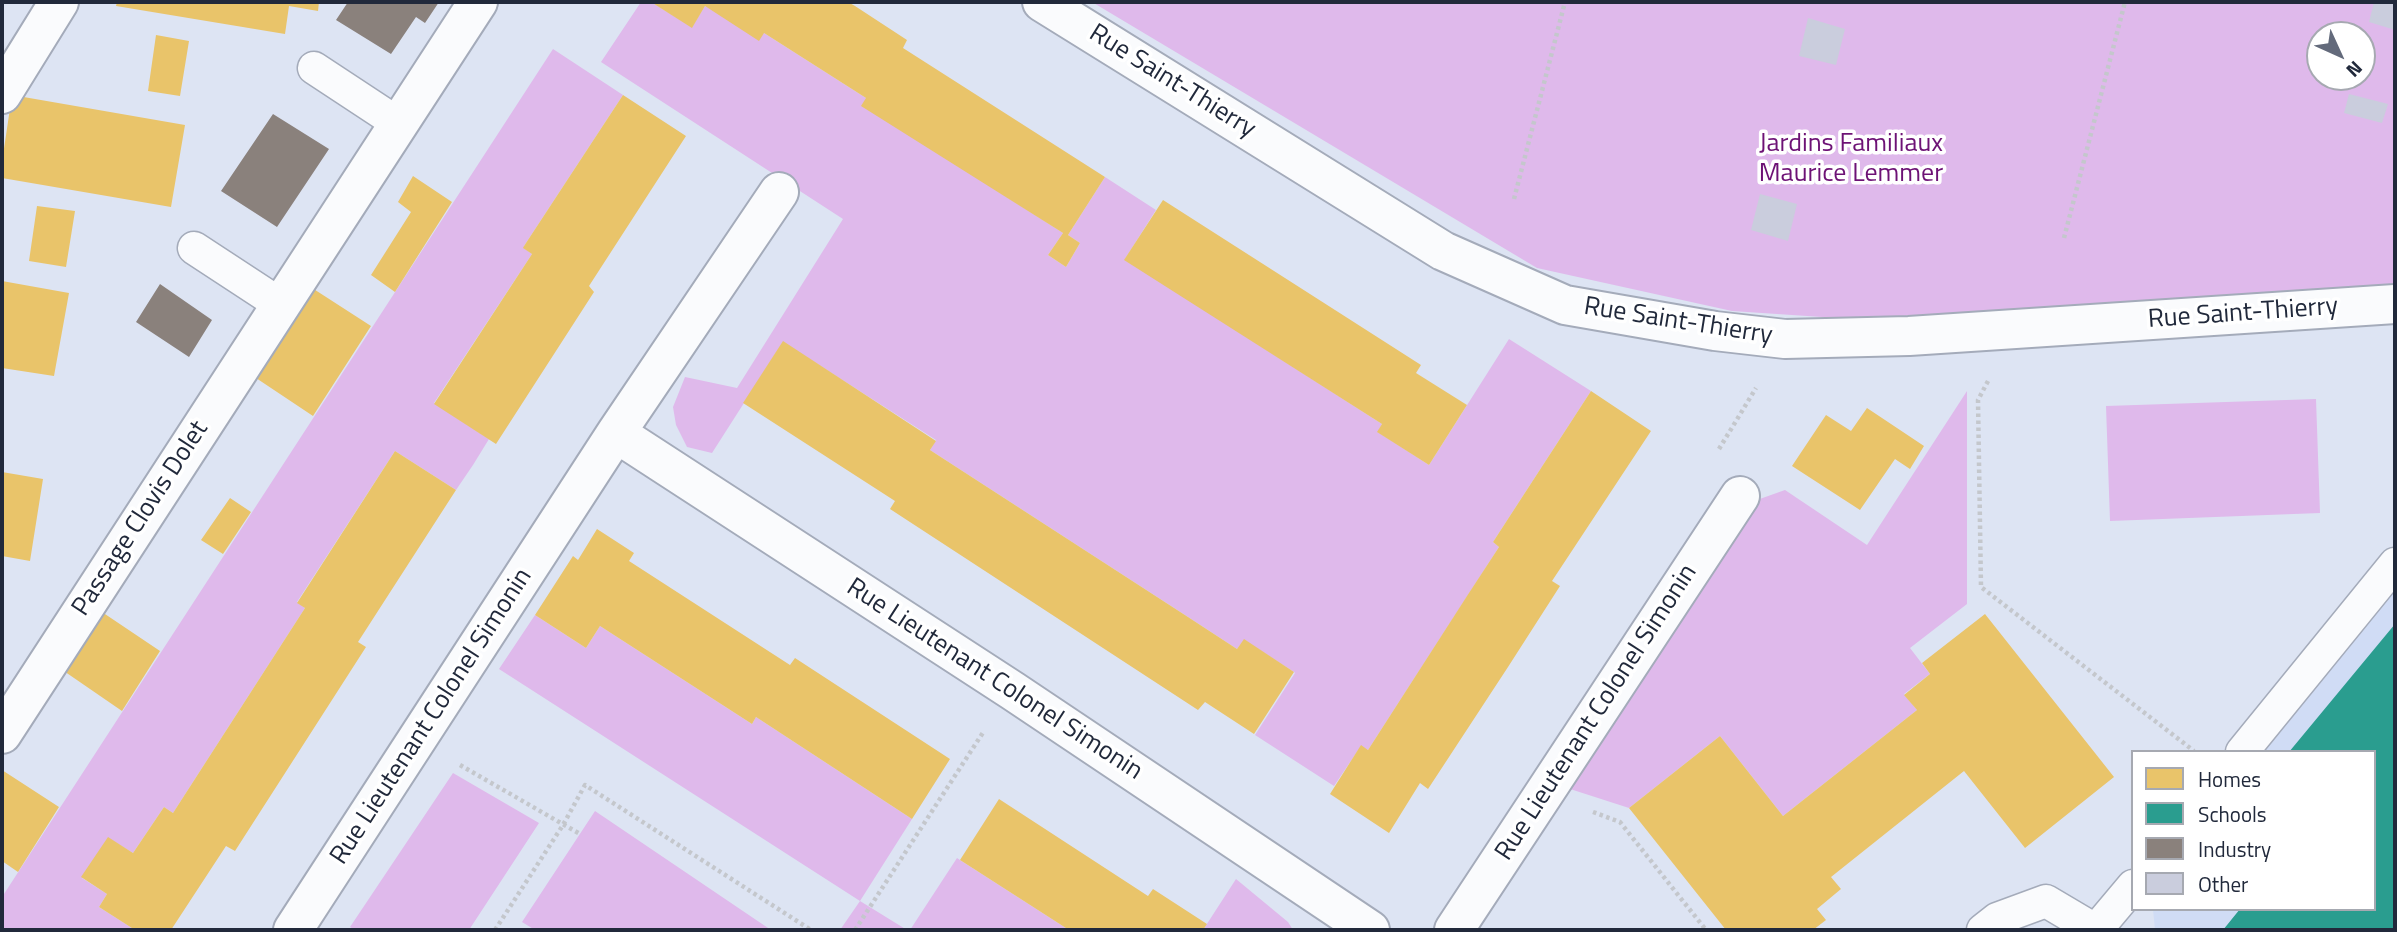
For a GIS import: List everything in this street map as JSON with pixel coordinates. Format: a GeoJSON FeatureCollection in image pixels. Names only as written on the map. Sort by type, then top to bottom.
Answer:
{"type":"FeatureCollection","features":[{"type":"Feature","properties":{"kind":"street"},"geometry":{"type":"LineString","coordinates":[[2,94],[59,2]]}},
{"type":"Feature","properties":{"kind":"street","name":"Passage Clovis Dolet"},"geometry":{"type":"LineString","coordinates":[[2,734],[478,2]]}},
{"type":"Feature","properties":{"kind":"street","name":"Rue Saint-Thierry"},"geometry":{"type":"LineString","coordinates":[[1042,2],[1443,251],[1565,305],[1714,331],[1785,339],[1909,336],[2395,304]]}},
{"type":"Feature","properties":{"kind":"street","name":"Rue Lieutenant Colonel Simonin"},"geometry":{"type":"LineString","coordinates":[[293,930],[617,433],[779,192]]}},
{"type":"Feature","properties":{"kind":"street","name":"Rue Lieutenant Colonel Simonin"},"geometry":{"type":"LineString","coordinates":[[617,433],[1013,691],[1370,930]]}},
{"type":"Feature","properties":{"kind":"street","name":"Rue Lieutenant Colonel Simonin"},"geometry":{"type":"LineString","coordinates":[[1454,930],[1740,496]]}},
{"type":"Feature","properties":{"kind":"lane"},"geometry":{"type":"LineString","coordinates":[[314,68],[399,124]]}},
{"type":"Feature","properties":{"kind":"lane"},"geometry":{"type":"LineString","coordinates":[[194,248],[281,305]]}},
{"type":"Feature","properties":{"kind":"lane"},"geometry":{"type":"LineString","coordinates":[[2244,750],[2395,564]]}},
{"type":"Feature","properties":{"kind":"lane"},"geometry":{"type":"LineString","coordinates":[[1983,930],[1997,919],[2046,901],[2096,930],[2131,888]]}},
{"type":"Feature","properties":{"kind":"path"},"geometry":{"type":"LineString","coordinates":[[1514,199],[1565,2]]}},
{"type":"Feature","properties":{"kind":"path"},"geometry":{"type":"LineString","coordinates":[[2064,238],[2125,2]]}},
{"type":"Feature","properties":{"kind":"path"},"geometry":{"type":"LineString","coordinates":[[1993,331],[1997,363],[1978,400],[1981,587],[2192,750]]}},
{"type":"Feature","properties":{"kind":"path"},"geometry":{"type":"LineString","coordinates":[[1740,496],[1705,472],[1785,339]]}},
{"type":"Feature","properties":{"kind":"path"},"geometry":{"type":"LineString","coordinates":[[855,930],[1013,691]]}},
{"type":"Feature","properties":{"kind":"path"},"geometry":{"type":"LineString","coordinates":[[417,740],[580,834]]}},
{"type":"Feature","properties":{"kind":"path"},"geometry":{"type":"LineString","coordinates":[[495,930],[563,825],[585,785],[811,930]]}},
{"type":"Feature","properties":{"kind":"path"},"geometry":{"type":"LineString","coordinates":[[1544,793],[1620,822],[1706,930]]}},
{"type":"Feature","properties":{"kind":"shaded area"},"geometry":{"type":"Polygon","coordinates":[[[2395,582],[2395,930],[2155,930],[2153,911],[2376,911],[2376,750],[2253,750],[2395,582]]]}},
{"type":"Feature","properties":{"kind":"green space"},"geometry":{"type":"Polygon","coordinates":[[[641,2],[651,2],[692,27],[705,6],[764,33],[866,98],[965,170],[1063,233],[1048,255],[1066,267],[1080,243],[1068,235],[1105,177],[1156,210],[1125,259],[1382,424],[1378,432],[1429,465],[1509,339],[1591,391],[1493,542],[1499,547],[1368,750],[1361,746],[1334,786],[1255,735],[1294,672],[1244,640],[1237,649],[930,450],[936,440],[783,342],[712,453],[687,447],[676,425],[673,407],[685,377],[737,388],[843,219],[601,62],[641,2]]]}},
{"type":"Feature","properties":{"kind":"green space","name":"Jardins Familiaux Maurice Lemmer"},"geometry":{"type":"Polygon","coordinates":[[[1092,2],[2395,2],[2395,287],[1852,319],[1732,311],[1537,268],[1092,2]]]}},
{"type":"Feature","properties":{"kind":"green space"},"geometry":{"type":"Polygon","coordinates":[[[553,49],[623,95],[524,246],[532,254],[434,403],[489,439],[473,465],[456,490],[395,451],[297,602],[305,608],[173,813],[164,807],[133,853],[108,838],[82,878],[107,894],[99,907],[135,930],[2,930],[2,897],[553,49]]]}},
{"type":"Feature","properties":{"kind":"green space"},"geometry":{"type":"Polygon","coordinates":[[[1967,391],[1967,604],[1910,648],[1930,674],[1904,694],[1917,710],[1783,816],[1720,736],[1629,808],[1567,788],[1757,500],[1785,490],[1867,545],[1967,391]]]}},
{"type":"Feature","properties":{"kind":"green space"},"geometry":{"type":"Polygon","coordinates":[[[2316,399],[2320,513],[2110,521],[2106,406],[2316,399]]]}},
{"type":"Feature","properties":{"kind":"green space"},"geometry":{"type":"Polygon","coordinates":[[[535,615],[586,648],[600,626],[752,724],[756,717],[912,819],[860,901],[499,669],[535,615]]]}},
{"type":"Feature","properties":{"kind":"green space"},"geometry":{"type":"Polygon","coordinates":[[[453,773],[539,823],[469,930],[355,930],[350,927],[453,773]]]}},
{"type":"Feature","properties":{"kind":"green space"},"geometry":{"type":"Polygon","coordinates":[[[595,811],[771,930],[535,930],[522,922],[595,811]]]}},
{"type":"Feature","properties":{"kind":"green space"},"geometry":{"type":"Polygon","coordinates":[[[957,858],[960,860],[1069,930],[910,930],[957,858]]]}},
{"type":"Feature","properties":{"kind":"green space"},"geometry":{"type":"Polygon","coordinates":[[[1236,879],[1288,922],[1293,930],[1203,930],[1236,879]]]}},
{"type":"Feature","properties":{"kind":"green space"},"geometry":{"type":"Polygon","coordinates":[[[860,901],[907,930],[840,930],[860,901]]]}},
{"type":"Feature","properties":{"kind":"building: Homes"},"geometry":{"type":"Polygon","coordinates":[[[117,2],[319,2],[318,11],[289,6],[285,34],[116,6],[117,2]]]}},
{"type":"Feature","properties":{"kind":"building: Homes"},"geometry":{"type":"Polygon","coordinates":[[[651,2],[848,2],[855,6],[907,40],[903,48],[1105,177],[1068,235],[1080,243],[1066,267],[1048,255],[1063,233],[861,106],[866,98],[764,33],[759,41],[705,6],[692,28],[651,2]]]}},
{"type":"Feature","properties":{"kind":"building: Homes"},"geometry":{"type":"Polygon","coordinates":[[[156,35],[189,41],[180,96],[148,91],[156,35]]]}},
{"type":"Feature","properties":{"kind":"building: Homes"},"geometry":{"type":"Polygon","coordinates":[[[12,95],[185,125],[171,207],[2,178],[12,95]]]}},
{"type":"Feature","properties":{"kind":"building: Homes"},"geometry":{"type":"Polygon","coordinates":[[[623,95],[686,136],[589,286],[594,292],[496,444],[434,404],[532,254],[523,248],[524,246],[623,95]]]}},
{"type":"Feature","properties":{"kind":"building: Homes"},"geometry":{"type":"Polygon","coordinates":[[[413,176],[452,202],[395,292],[371,275],[411,212],[398,202],[413,176]]]}},
{"type":"Feature","properties":{"kind":"building: Homes"},"geometry":{"type":"Polygon","coordinates":[[[1163,200],[1421,365],[1416,373],[1467,405],[1429,465],[1377,432],[1382,424],[1124,260],[1163,200]]]}},
{"type":"Feature","properties":{"kind":"building: Homes"},"geometry":{"type":"Polygon","coordinates":[[[37,206],[75,211],[66,267],[29,261],[37,206]]]}},
{"type":"Feature","properties":{"kind":"building: Homes"},"geometry":{"type":"Polygon","coordinates":[[[2,281],[69,293],[54,376],[2,368],[2,281]]]}},
{"type":"Feature","properties":{"kind":"building: Homes"},"geometry":{"type":"Polygon","coordinates":[[[309,286],[371,326],[313,416],[250,374],[309,286]]]}},
{"type":"Feature","properties":{"kind":"building: Homes"},"geometry":{"type":"Polygon","coordinates":[[[783,341],[936,441],[930,450],[1237,649],[1244,639],[1294,672],[1254,734],[1205,702],[1198,710],[890,509],[895,501],[743,403],[783,341]]]}},
{"type":"Feature","properties":{"kind":"building: Homes"},"geometry":{"type":"Polygon","coordinates":[[[1591,391],[1651,431],[1552,581],[1560,586],[1508,667],[1428,789],[1420,783],[1389,833],[1330,794],[1361,745],[1368,750],[1499,547],[1493,542],[1591,391]]]}},
{"type":"Feature","properties":{"kind":"building: Homes"},"geometry":{"type":"Polygon","coordinates":[[[1867,408],[1924,446],[1910,469],[1895,459],[1860,510],[1792,466],[1826,415],[1851,431],[1867,408]]]}},
{"type":"Feature","properties":{"kind":"building: Homes"},"geometry":{"type":"Polygon","coordinates":[[[395,451],[456,490],[358,642],[366,647],[235,851],[226,846],[171,930],[135,930],[99,907],[107,894],[81,877],[108,837],[133,853],[164,807],[173,813],[305,608],[297,603],[395,451]]]}},
{"type":"Feature","properties":{"kind":"building: Homes"},"geometry":{"type":"Polygon","coordinates":[[[2,472],[43,479],[30,561],[2,556],[2,472]]]}},
{"type":"Feature","properties":{"kind":"building: Homes"},"geometry":{"type":"Polygon","coordinates":[[[230,498],[251,512],[223,554],[201,540],[230,498]]]}},
{"type":"Feature","properties":{"kind":"building: Homes"},"geometry":{"type":"Polygon","coordinates":[[[597,529],[634,553],[629,561],[790,665],[795,658],[950,759],[912,819],[756,717],[752,724],[600,626],[586,648],[535,615],[573,556],[578,560],[597,529]]]}},
{"type":"Feature","properties":{"kind":"building: Homes"},"geometry":{"type":"Polygon","coordinates":[[[96,608],[160,651],[122,711],[58,667],[96,608]]]}},
{"type":"Feature","properties":{"kind":"building: Homes"},"geometry":{"type":"Polygon","coordinates":[[[1985,614],[2114,777],[2025,848],[1964,771],[1831,877],[1841,889],[1817,909],[1826,920],[1813,930],[1726,930],[1629,808],[1720,736],[1783,816],[1917,710],[1904,695],[1930,674],[1922,663],[1985,614]]]}},
{"type":"Feature","properties":{"kind":"building: Homes"},"geometry":{"type":"Polygon","coordinates":[[[2,770],[59,807],[18,872],[2,861],[2,770]]]}},
{"type":"Feature","properties":{"kind":"building: Homes"},"geometry":{"type":"Polygon","coordinates":[[[999,799],[1148,896],[1153,889],[1207,924],[1203,930],[1069,930],[960,860],[999,799]]]}},
{"type":"Feature","properties":{"kind":"building: Schools"},"geometry":{"type":"Polygon","coordinates":[[[2395,624],[2395,930],[2223,930],[2238,911],[2376,911],[2376,750],[2291,750],[2395,624]]]}},
{"type":"Feature","properties":{"kind":"building: Industry"},"geometry":{"type":"Polygon","coordinates":[[[348,2],[439,2],[425,23],[416,17],[391,54],[336,20],[348,2]]]}},
{"type":"Feature","properties":{"kind":"building: Industry"},"geometry":{"type":"Polygon","coordinates":[[[273,114],[329,149],[277,227],[221,191],[273,114]]]}},
{"type":"Feature","properties":{"kind":"building: Industry"},"geometry":{"type":"Polygon","coordinates":[[[160,284],[212,320],[189,357],[136,322],[160,284]]]}},
{"type":"Feature","properties":{"kind":"building: Other"},"geometry":{"type":"Polygon","coordinates":[[[2374,2],[2395,2],[2395,30],[2376,24],[2376,21],[2369,21],[2374,2]]]}},
{"type":"Feature","properties":{"kind":"building: Other"},"geometry":{"type":"Polygon","coordinates":[[[1808,18],[1845,29],[1836,65],[1799,56],[1808,18]]]}},
{"type":"Feature","properties":{"kind":"building: Other"},"geometry":{"type":"Polygon","coordinates":[[[2349,94],[2388,104],[2382,123],[2344,113],[2349,94]]]}},
{"type":"Feature","properties":{"kind":"building: Other"},"geometry":{"type":"Polygon","coordinates":[[[1760,194],[1797,204],[1788,241],[1751,230],[1760,194]]]}}]}
